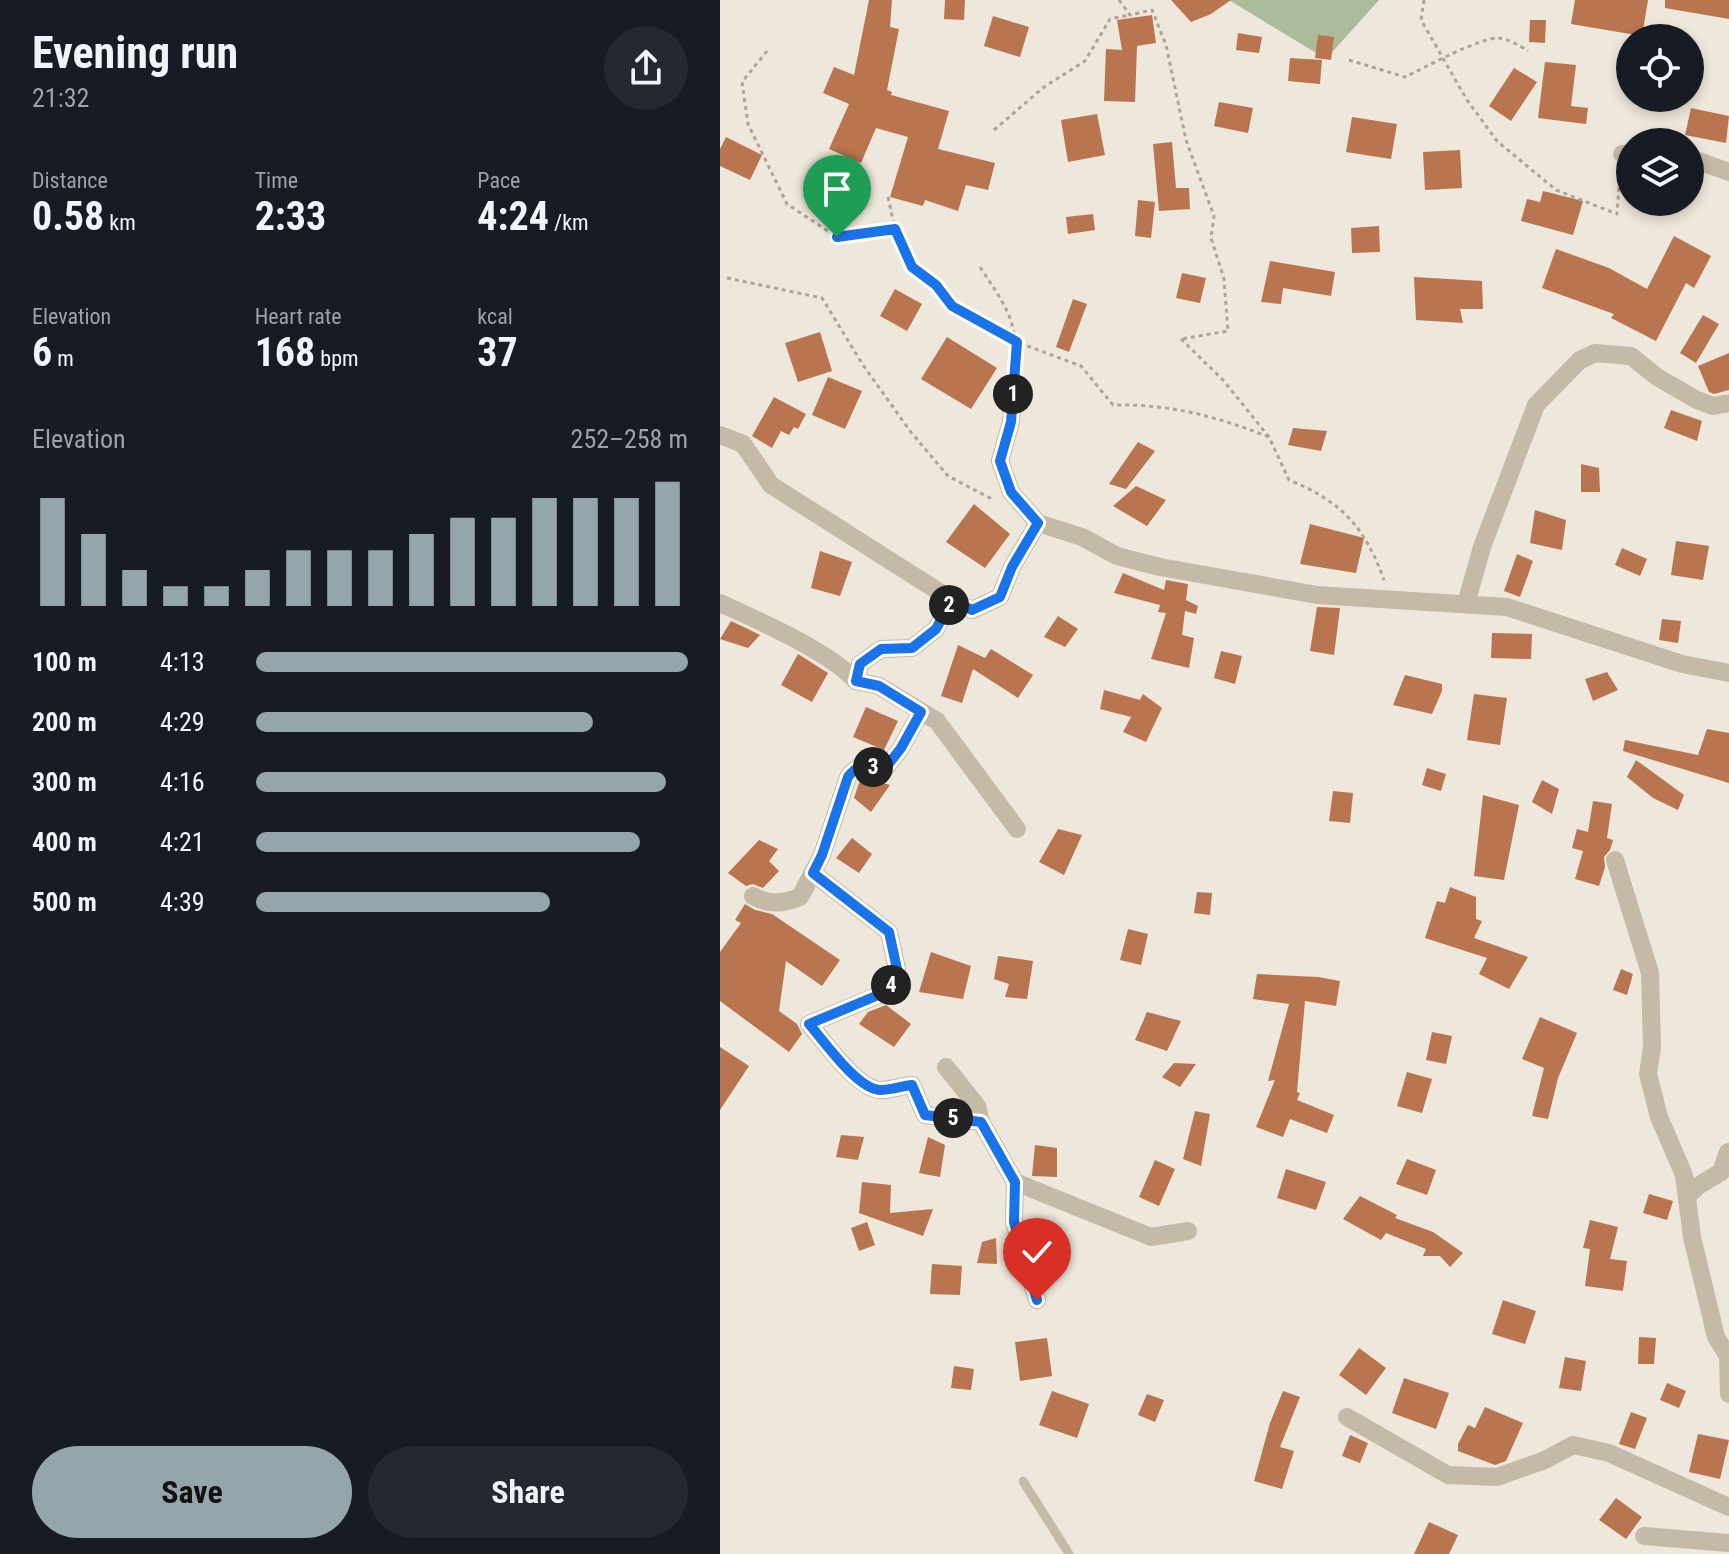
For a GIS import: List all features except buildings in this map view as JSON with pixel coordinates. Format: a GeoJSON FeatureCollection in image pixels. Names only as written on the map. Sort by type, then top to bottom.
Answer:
{"type":"FeatureCollection","features":[{"type":"Feature","properties":{"kind":"street"},"geometry":{"type":"LineString","coordinates":[[1704,163],[1729,172]]}},
{"type":"Feature","properties":{"kind":"street"},"geometry":{"type":"LineString","coordinates":[[1466,604],[1482,547],[1536,405],[1580,360],[1595,353],[1631,356],[1657,377],[1697,400],[1713,406],[1729,403]]}},
{"type":"Feature","properties":{"kind":"street"},"geometry":{"type":"LineString","coordinates":[[1014,379],[1011,422],[1000,461],[1011,492],[1038,523],[1082,537],[1117,556],[1160,567],[1317,595],[1507,607],[1682,664],[1729,673]]}},
{"type":"Feature","properties":{"kind":"street"},"geometry":{"type":"LineString","coordinates":[[720,435],[743,444],[771,485],[972,610],[1000,597],[1012,567],[1038,523]]}},
{"type":"Feature","properties":{"kind":"street"},"geometry":{"type":"LineString","coordinates":[[856,681],[860,664],[881,649],[912,648],[936,629],[952,600]]}},
{"type":"Feature","properties":{"kind":"street"},"geometry":{"type":"LineString","coordinates":[[720,603],[756,619],[844,668],[856,681],[879,686],[937,721],[1017,829]]}},
{"type":"Feature","properties":{"kind":"street"},"geometry":{"type":"LineString","coordinates":[[753,896],[769,904],[800,897],[822,855],[848,777],[863,764],[884,770],[901,748],[921,712]]}},
{"type":"Feature","properties":{"kind":"street"},"geometry":{"type":"LineString","coordinates":[[1615,860],[1650,973],[1652,1047],[1648,1074],[1659,1117],[1684,1175],[1692,1237],[1716,1337],[1728,1356],[1729,1394]]}},
{"type":"Feature","properties":{"kind":"street"},"geometry":{"type":"LineString","coordinates":[[813,873],[889,932],[897,969],[888,991],[809,1024],[862,1082],[877,1090],[912,1085],[925,1115],[981,1122]]}},
{"type":"Feature","properties":{"kind":"street"},"geometry":{"type":"LineString","coordinates":[[946,1067],[977,1106],[981,1122],[1015,1182],[1014,1222],[1037,1300]]}},
{"type":"Feature","properties":{"kind":"street"},"geometry":{"type":"LineString","coordinates":[[1687,1196],[1721,1172],[1728,1152]]}},
{"type":"Feature","properties":{"kind":"street"},"geometry":{"type":"LineString","coordinates":[[1015,1182],[1151,1237],[1188,1231]]}},
{"type":"Feature","properties":{"kind":"street"},"geometry":{"type":"LineString","coordinates":[[1347,1417],[1448,1475],[1497,1477],[1545,1460],[1573,1445],[1609,1453],[1729,1507]]}},
{"type":"Feature","properties":{"kind":"street"},"geometry":{"type":"LineString","coordinates":[[1644,1536],[1729,1543]]}},
{"type":"Feature","properties":{"kind":"lane"},"geometry":{"type":"LineString","coordinates":[[1023,1481],[1069,1554]]}},
{"type":"Feature","properties":{"kind":"path"},"geometry":{"type":"LineString","coordinates":[[1119,0],[1130,15]]}},
{"type":"Feature","properties":{"kind":"path"},"geometry":{"type":"LineString","coordinates":[[1424,0],[1421,20],[1441,59],[1497,141],[1556,190],[1616,214]]}},
{"type":"Feature","properties":{"kind":"path"},"geometry":{"type":"LineString","coordinates":[[994,130],[1044,87],[1085,61],[1110,19],[1152,10],[1166,45],[1186,140],[1214,216],[1211,238],[1224,279],[1228,331],[1181,339],[1223,380],[1269,437],[1289,480],[1320,493],[1362,531],[1378,562],[1391,601]]}},
{"type":"Feature","properties":{"kind":"path"},"geometry":{"type":"LineString","coordinates":[[1349,60],[1405,77],[1441,59],[1499,38],[1528,51]]}},
{"type":"Feature","properties":{"kind":"path"},"geometry":{"type":"LineString","coordinates":[[767,51],[742,82],[748,124],[787,204],[837,237],[895,229]]}},
{"type":"Feature","properties":{"kind":"path"},"geometry":{"type":"LineString","coordinates":[[888,197],[895,229],[912,267],[936,285],[952,306],[1017,342],[1081,366],[1113,405],[1151,404],[1216,416],[1269,437]]}},
{"type":"Feature","properties":{"kind":"path"},"geometry":{"type":"LineString","coordinates":[[980,267],[1011,315],[1017,342],[1014,379]]}},
{"type":"Feature","properties":{"kind":"path"},"geometry":{"type":"LineString","coordinates":[[727,278],[822,298],[863,365],[910,431],[948,476],[1000,503]]}},
{"type":"Feature","properties":{"kind":"green space"},"geometry":{"type":"Polygon","coordinates":[[[1229,0],[1379,0],[1326,59],[1229,0]]]}},
{"type":"Feature","properties":{"kind":"route"},"geometry":{"type":"LineString","coordinates":[[837,237],[895,229],[912,267],[936,285],[952,306],[1017,342],[1011,422],[1000,461],[1011,492],[1038,523],[1012,567],[1000,597],[972,610],[952,600],[936,629],[912,648],[881,649],[860,664],[856,681],[879,686],[921,712],[901,748],[884,770],[863,764],[848,777],[813,873],[889,932],[897,969],[888,991],[809,1024],[862,1082],[877,1090],[912,1085],[925,1115],[981,1122],[1015,1182],[1014,1222],[1037,1300]]}}]}
